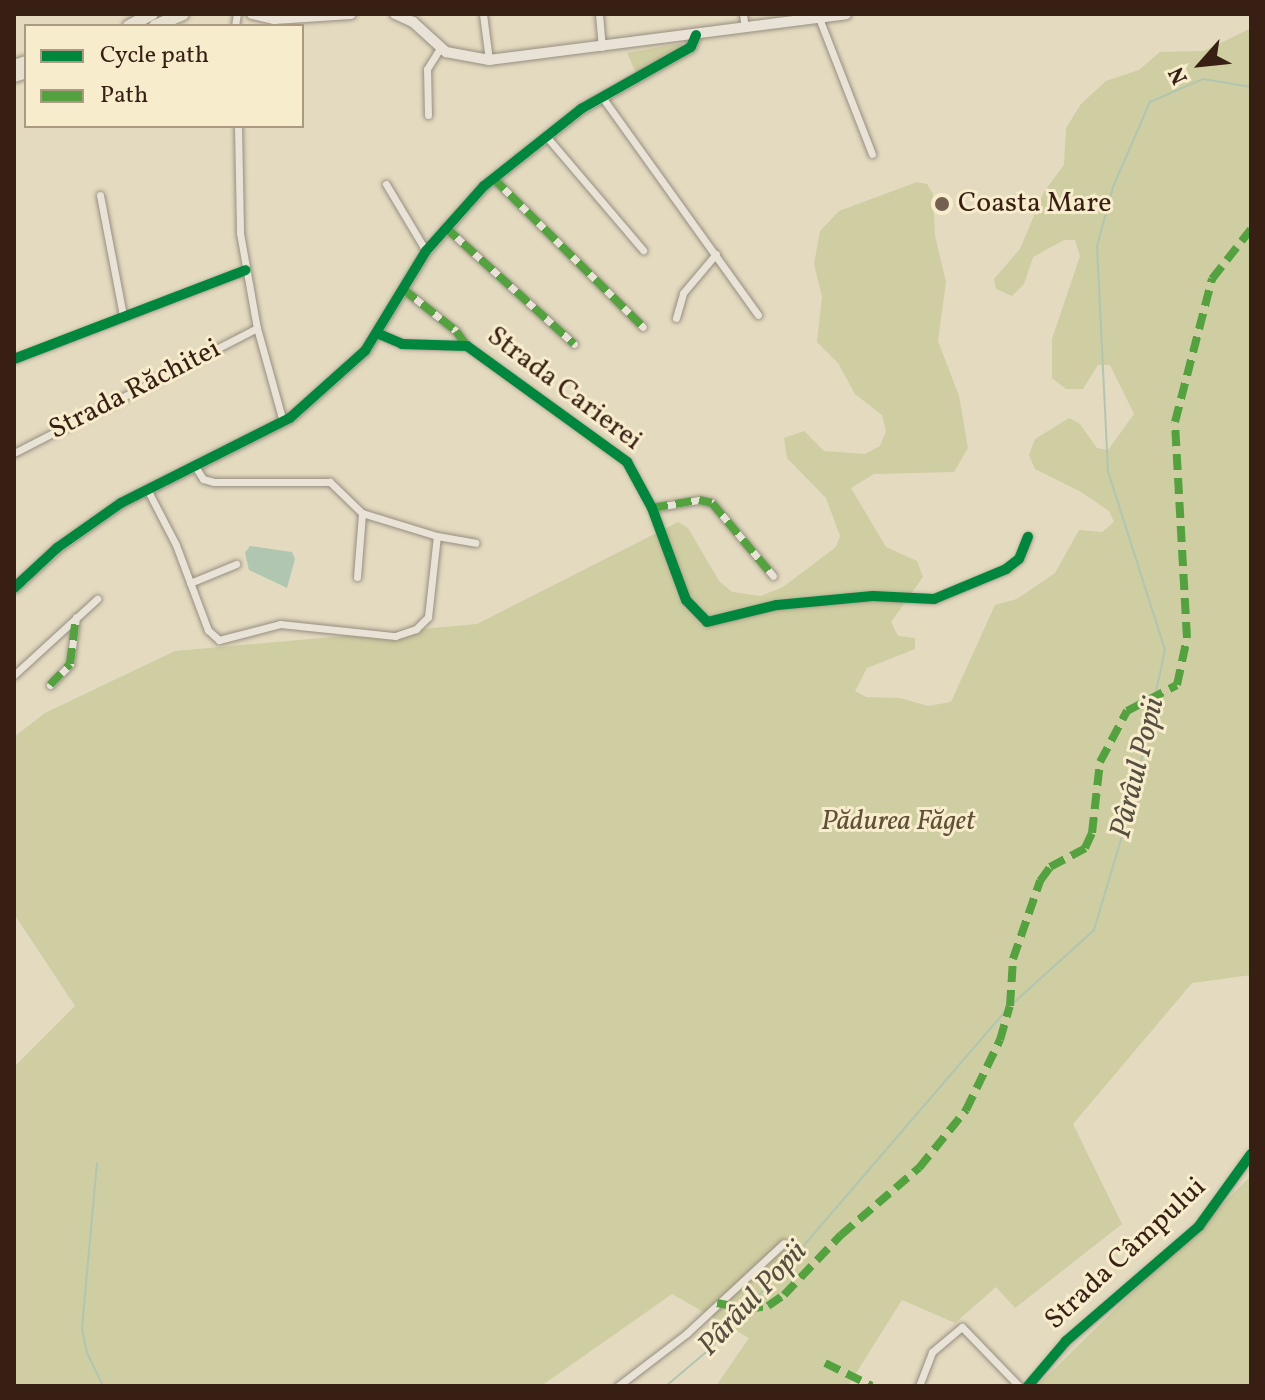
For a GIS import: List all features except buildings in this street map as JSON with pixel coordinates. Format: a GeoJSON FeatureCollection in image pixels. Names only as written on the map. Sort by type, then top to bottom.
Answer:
{"type":"FeatureCollection","features":[{"type":"Feature","properties":{"kind":"main road"},"geometry":{"type":"LineString","coordinates":[[133,24],[152,14]]}},
{"type":"Feature","properties":{"kind":"main road"},"geometry":{"type":"LineString","coordinates":[[160,24],[183,14]]}},
{"type":"Feature","properties":{"kind":"main road"},"geometry":{"type":"LineString","coordinates":[[252,14],[274,19],[351,14]]}},
{"type":"Feature","properties":{"kind":"main road"},"geometry":{"type":"LineString","coordinates":[[395,14],[413,22],[440,48],[464,59],[489,60],[602,49],[846,14]]}},
{"type":"Feature","properties":{"kind":"street"},"geometry":{"type":"LineString","coordinates":[[483,14],[489,60]]}},
{"type":"Feature","properties":{"kind":"street"},"geometry":{"type":"LineString","coordinates":[[599,14],[602,49]]}},
{"type":"Feature","properties":{"kind":"street"},"geometry":{"type":"LineString","coordinates":[[743,14],[745,28]]}},
{"type":"Feature","properties":{"kind":"street"},"geometry":{"type":"LineString","coordinates":[[819,18],[872,154]]}},
{"type":"Feature","properties":{"kind":"street"},"geometry":{"type":"LineString","coordinates":[[14,588],[57,548],[147,489],[283,422],[349,368],[379,334],[426,251],[493,178],[602,97],[691,47],[696,35]]}},
{"type":"Feature","properties":{"kind":"street"},"geometry":{"type":"LineString","coordinates":[[428,115],[427,69],[440,48]]}},
{"type":"Feature","properties":{"kind":"street"},"geometry":{"type":"LineString","coordinates":[[602,97],[758,315]]}},
{"type":"Feature","properties":{"kind":"street"},"geometry":{"type":"LineString","coordinates":[[238,128],[246,270],[257,328],[283,422]]}},
{"type":"Feature","properties":{"kind":"street"},"geometry":{"type":"LineString","coordinates":[[548,137],[606,213]]}},
{"type":"Feature","properties":{"kind":"street"},"geometry":{"type":"LineString","coordinates":[[548,137],[643,250]]}},
{"type":"Feature","properties":{"kind":"street"},"geometry":{"type":"LineString","coordinates":[[493,178],[643,327]]}},
{"type":"Feature","properties":{"kind":"street"},"geometry":{"type":"LineString","coordinates":[[386,184],[426,251]]}},
{"type":"Feature","properties":{"kind":"street"},"geometry":{"type":"LineString","coordinates":[[100,195],[123,316]]}},
{"type":"Feature","properties":{"kind":"street"},"geometry":{"type":"LineString","coordinates":[[445,227],[574,344]]}},
{"type":"Feature","properties":{"kind":"street"},"geometry":{"type":"LineString","coordinates":[[676,318],[683,293],[716,254]]}},
{"type":"Feature","properties":{"kind":"street"},"geometry":{"type":"LineString","coordinates":[[14,359],[246,270]]}},
{"type":"Feature","properties":{"kind":"street"},"geometry":{"type":"LineString","coordinates":[[403,289],[467,346]]}},
{"type":"Feature","properties":{"kind":"street","name":"Strada Răchitei"},"geometry":{"type":"LineString","coordinates":[[14,453],[257,328]]}},
{"type":"Feature","properties":{"kind":"street","name":"Strada Carierei"},"geometry":{"type":"LineString","coordinates":[[379,334],[402,344],[467,346],[627,462],[652,508],[686,600],[699,618],[714,623],[777,605],[873,596],[934,599],[1006,569],[1019,559],[1028,537]]}},
{"type":"Feature","properties":{"kind":"street"},"geometry":{"type":"LineString","coordinates":[[195,466],[203,479],[214,482],[330,482],[362,513],[437,536],[475,543]]}},
{"type":"Feature","properties":{"kind":"street"},"geometry":{"type":"LineString","coordinates":[[147,489],[208,630],[222,642],[280,624],[395,636],[416,629],[431,611],[437,536]]}},
{"type":"Feature","properties":{"kind":"street"},"geometry":{"type":"LineString","coordinates":[[652,508],[699,500],[712,503],[773,576]]}},
{"type":"Feature","properties":{"kind":"street"},"geometry":{"type":"LineString","coordinates":[[357,577],[362,513]]}},
{"type":"Feature","properties":{"kind":"street"},"geometry":{"type":"LineString","coordinates":[[190,583],[236,564]]}},
{"type":"Feature","properties":{"kind":"street"},"geometry":{"type":"LineString","coordinates":[[14,675],[97,599]]}},
{"type":"Feature","properties":{"kind":"street"},"geometry":{"type":"LineString","coordinates":[[50,685],[70,664],[76,617]]}},
{"type":"Feature","properties":{"kind":"street","name":"Strada Câmpului"},"geometry":{"type":"LineString","coordinates":[[1028,1386],[1066,1341],[1199,1226],[1251,1154]]}},
{"type":"Feature","properties":{"kind":"street"},"geometry":{"type":"LineString","coordinates":[[618,1386],[784,1243]]}},
{"type":"Feature","properties":{"kind":"street"},"geometry":{"type":"LineString","coordinates":[[919,1386],[932,1352],[962,1327],[1019,1386]]}},
{"type":"Feature","properties":{"kind":"green space","name":"Pădurea Făget"},"geometry":{"type":"Polygon","coordinates":[[[1251,28],[1251,975],[1192,983],[1073,1124],[1122,1224],[1015,1308],[996,1287],[955,1323],[902,1300],[848,1386],[716,1386],[749,1338],[672,1294],[541,1386],[14,1386],[14,1067],[75,1006],[14,914],[14,737],[45,713],[175,651],[477,624],[678,522],[688,528],[719,581],[732,592],[761,596],[783,587],[836,547],[840,536],[826,498],[787,458],[784,438],[804,431],[824,451],[865,454],[880,446],[886,431],[882,415],[855,394],[838,363],[817,342],[822,297],[814,264],[820,231],[839,211],[917,182],[927,184],[933,194],[935,236],[946,282],[938,341],[959,396],[968,448],[954,472],[874,474],[851,488],[886,547],[917,561],[923,577],[891,622],[898,636],[915,638],[915,649],[867,668],[855,691],[866,697],[900,698],[928,706],[951,702],[995,605],[1017,599],[1055,573],[1079,530],[1102,532],[1114,522],[1109,511],[1081,492],[1035,469],[1029,455],[1035,439],[1069,418],[1080,424],[1097,448],[1108,450],[1134,414],[1110,365],[1098,365],[1083,389],[1066,389],[1052,378],[1052,339],[1080,256],[1075,240],[1064,240],[1033,257],[1024,284],[1012,296],[996,289],[994,279],[1020,249],[1044,192],[1064,165],[1066,128],[1081,104],[1106,81],[1139,70],[1160,52],[1204,51],[1251,28]]]}},
{"type":"Feature","properties":{"kind":"green space"},"geometry":{"type":"Polygon","coordinates":[[[682,43],[682,49],[636,73],[627,53],[682,43]]]}},
{"type":"Feature","properties":{"kind":"green space"},"geometry":{"type":"Polygon","coordinates":[[[1251,1176],[1251,1386],[1037,1386],[1251,1176]]]}},
{"type":"Feature","properties":{"kind":"shaded area"},"geometry":{"type":"Polygon","coordinates":[[[250,546],[292,552],[295,559],[287,588],[249,570],[245,553],[250,546]]]}},
{"type":"Feature","properties":{"kind":"waterway","name":"Pârâul Popii"},"geometry":{"type":"LineString","coordinates":[[666,1386],[712,1347],[799,1251],[1010,1006],[1094,930],[1133,799],[1165,650],[1108,471],[1097,246],[1113,187],[1150,102],[1203,79],[1251,87]]}},
{"type":"Feature","properties":{"kind":"waterway"},"geometry":{"type":"LineString","coordinates":[[97,1163],[82,1329],[87,1353],[103,1386]]}},
{"type":"Feature","properties":{"kind":"marked path"},"geometry":{"type":"LineString","coordinates":[[493,178],[643,327]]}},
{"type":"Feature","properties":{"kind":"marked path"},"geometry":{"type":"LineString","coordinates":[[445,227],[574,344]]}},
{"type":"Feature","properties":{"kind":"marked path"},"geometry":{"type":"LineString","coordinates":[[717,1303],[747,1309],[768,1306],[784,1295],[841,1235],[919,1168],[966,1110],[1000,1040],[1010,1006],[1013,959],[1040,881],[1050,867],[1085,848],[1092,833],[1100,762],[1127,711],[1177,685],[1187,638],[1175,422],[1212,279],[1251,229]]}},
{"type":"Feature","properties":{"kind":"marked path"},"geometry":{"type":"LineString","coordinates":[[403,289],[456,331],[467,346]]}},
{"type":"Feature","properties":{"kind":"marked path"},"geometry":{"type":"LineString","coordinates":[[652,508],[699,500],[712,503],[773,576]]}},
{"type":"Feature","properties":{"kind":"marked path"},"geometry":{"type":"LineString","coordinates":[[50,685],[70,664],[76,617]]}},
{"type":"Feature","properties":{"kind":"marked path"},"geometry":{"type":"LineString","coordinates":[[825,1363],[872,1386]]}},
{"type":"Feature","properties":{"kind":"cycle path"},"geometry":{"type":"LineString","coordinates":[[14,588],[57,548],[121,503],[290,418],[365,351],[426,251],[484,186],[581,109],[691,47],[696,35]]}},
{"type":"Feature","properties":{"kind":"cycle path"},"geometry":{"type":"LineString","coordinates":[[14,359],[246,270]]}},
{"type":"Feature","properties":{"kind":"cycle path"},"geometry":{"type":"LineString","coordinates":[[379,334],[402,344],[467,346],[627,462],[652,508],[686,600],[707,622],[777,605],[873,596],[934,599],[1006,569],[1019,559],[1028,537]]}},
{"type":"Feature","properties":{"kind":"cycle path"},"geometry":{"type":"LineString","coordinates":[[1028,1386],[1066,1341],[1199,1226],[1251,1154]]}},
{"type":"Feature","properties":{"kind":"place","name":"Coasta Mare"},"geometry":{"type":"Point","coordinates":[942,204]}}]}
